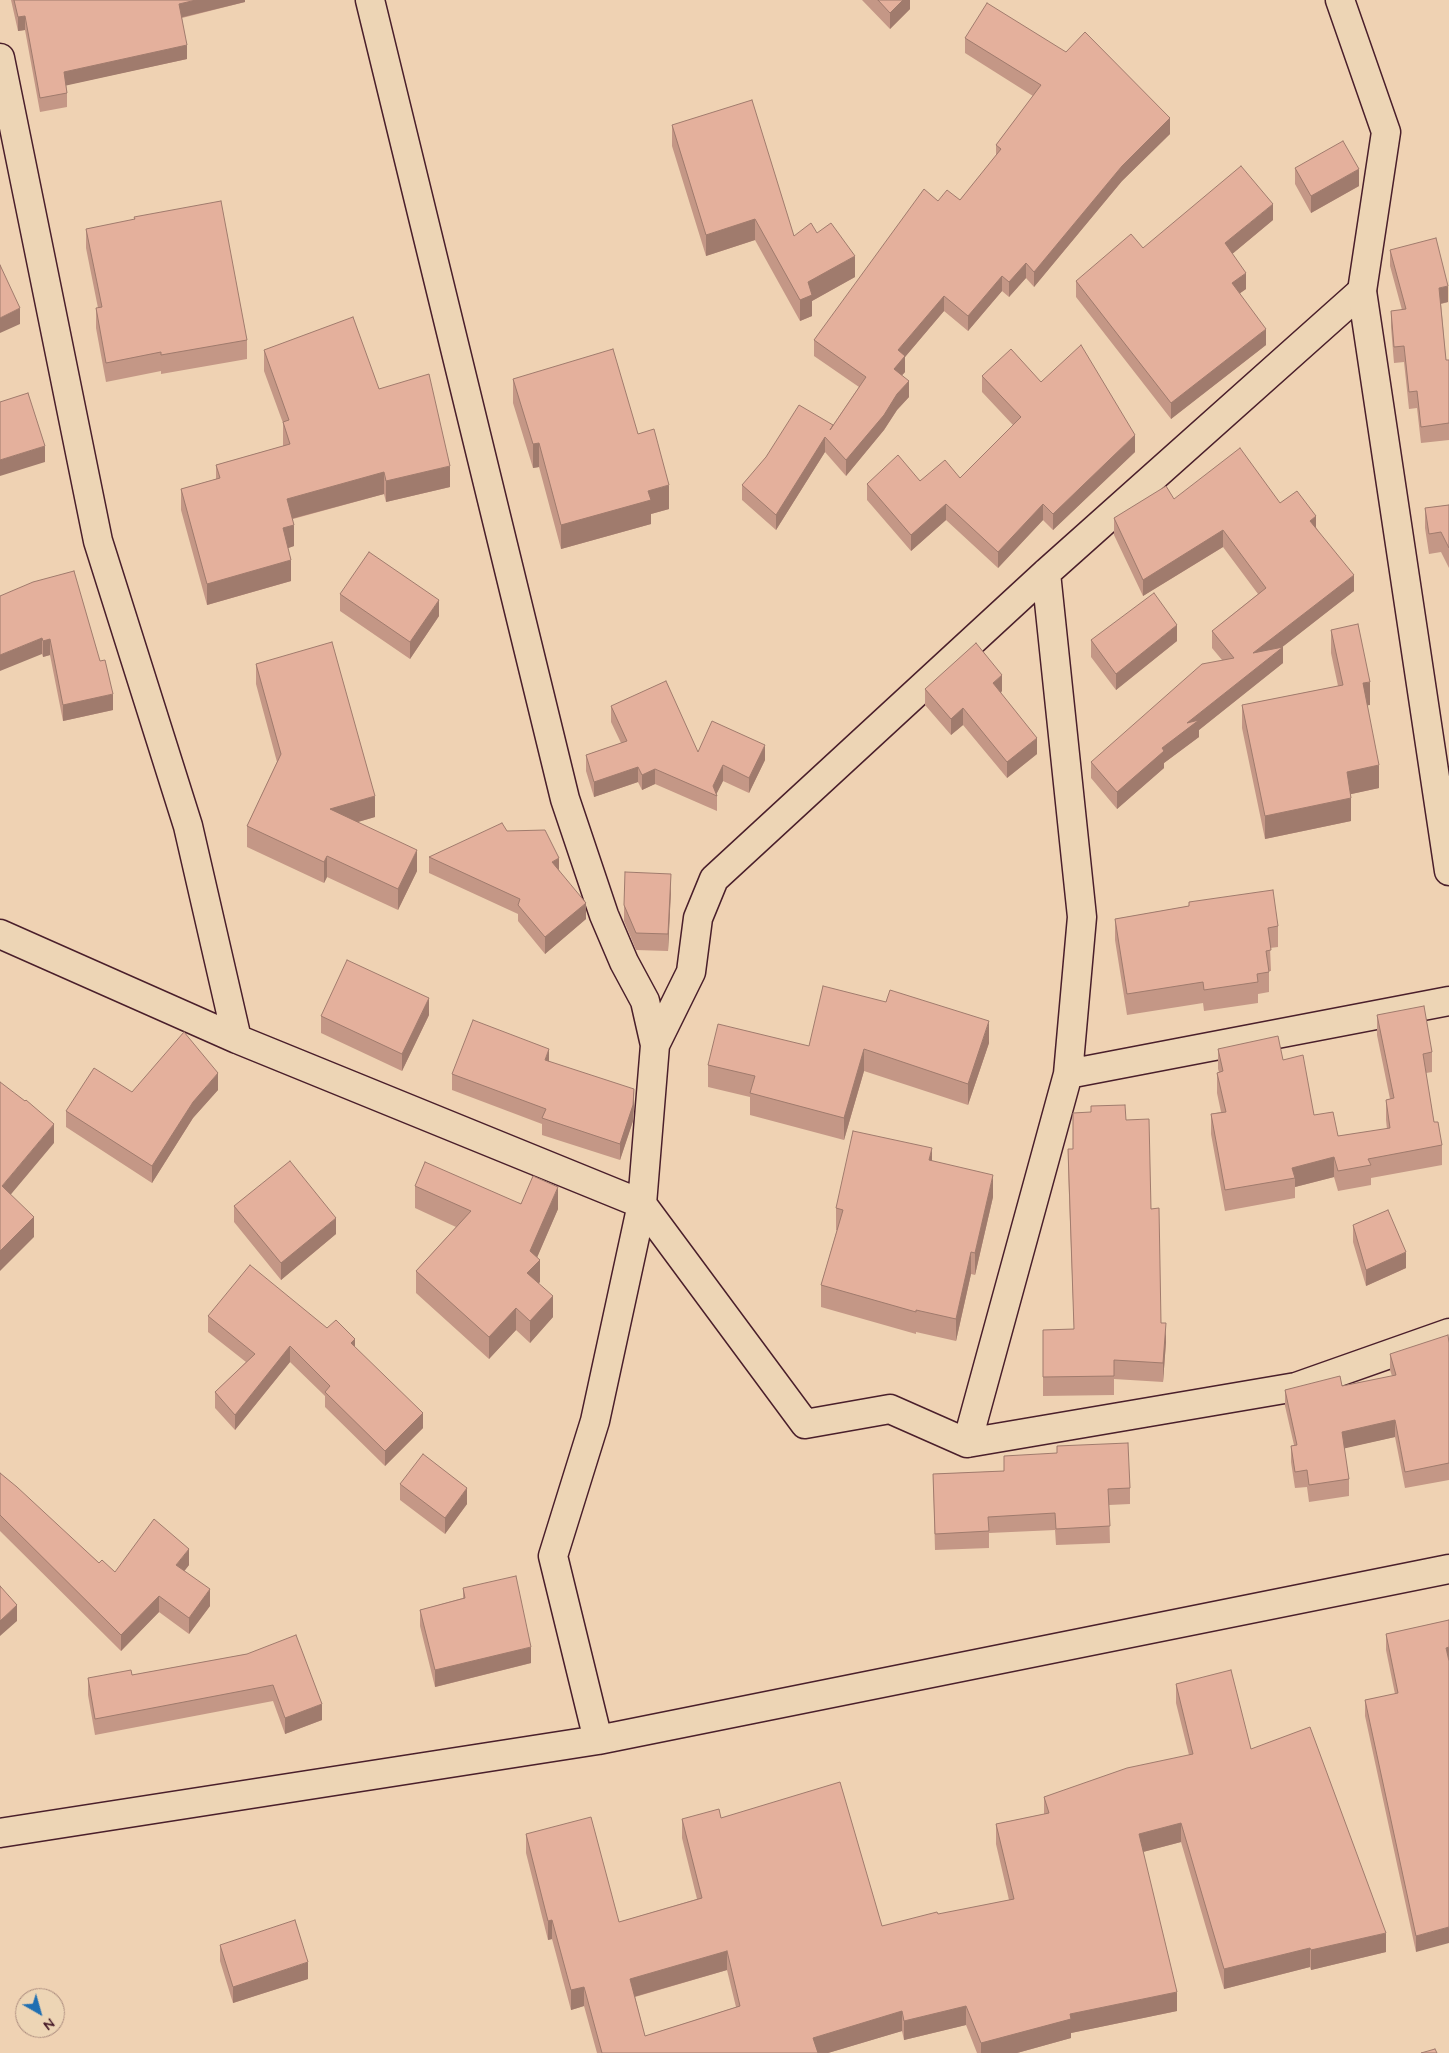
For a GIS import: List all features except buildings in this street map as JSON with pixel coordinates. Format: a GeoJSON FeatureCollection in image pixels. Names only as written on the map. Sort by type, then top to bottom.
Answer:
{"type":"FeatureCollection","features":[{"type":"Feature","properties":{"kind":"street"},"geometry":{"type":"LineString","coordinates":[[370,0],[565,799],[604,915],[624,962],[645,1001],[655,1045],[642,1204],[594,1421],[553,1556],[598,1740]]}},
{"type":"Feature","properties":{"kind":"street"},"geometry":{"type":"LineString","coordinates":[[1340,0],[1386,132],[1362,291],[1449,871]]}},
{"type":"Feature","properties":{"kind":"street"},"geometry":{"type":"LineString","coordinates":[[0,58],[98,540],[188,826],[237,1038]]}},
{"type":"Feature","properties":{"kind":"street"},"geometry":{"type":"LineString","coordinates":[[655,1045],[691,972],[698,918],[714,879],[1046,573],[1362,291]]}},
{"type":"Feature","properties":{"kind":"street"},"geometry":{"type":"LineString","coordinates":[[968,1443],[1068,1074],[1082,917],[1046,573]]}},
{"type":"Feature","properties":{"kind":"street"},"geometry":{"type":"LineString","coordinates":[[0,934],[237,1038],[642,1204],[805,1424],[890,1409],[968,1443],[1296,1387],[1449,1333]]}},
{"type":"Feature","properties":{"kind":"street"},"geometry":{"type":"LineString","coordinates":[[1068,1074],[1449,1001]]}},
{"type":"Feature","properties":{"kind":"street"},"geometry":{"type":"LineString","coordinates":[[0,1833],[598,1740],[1449,1569]]}}]}
